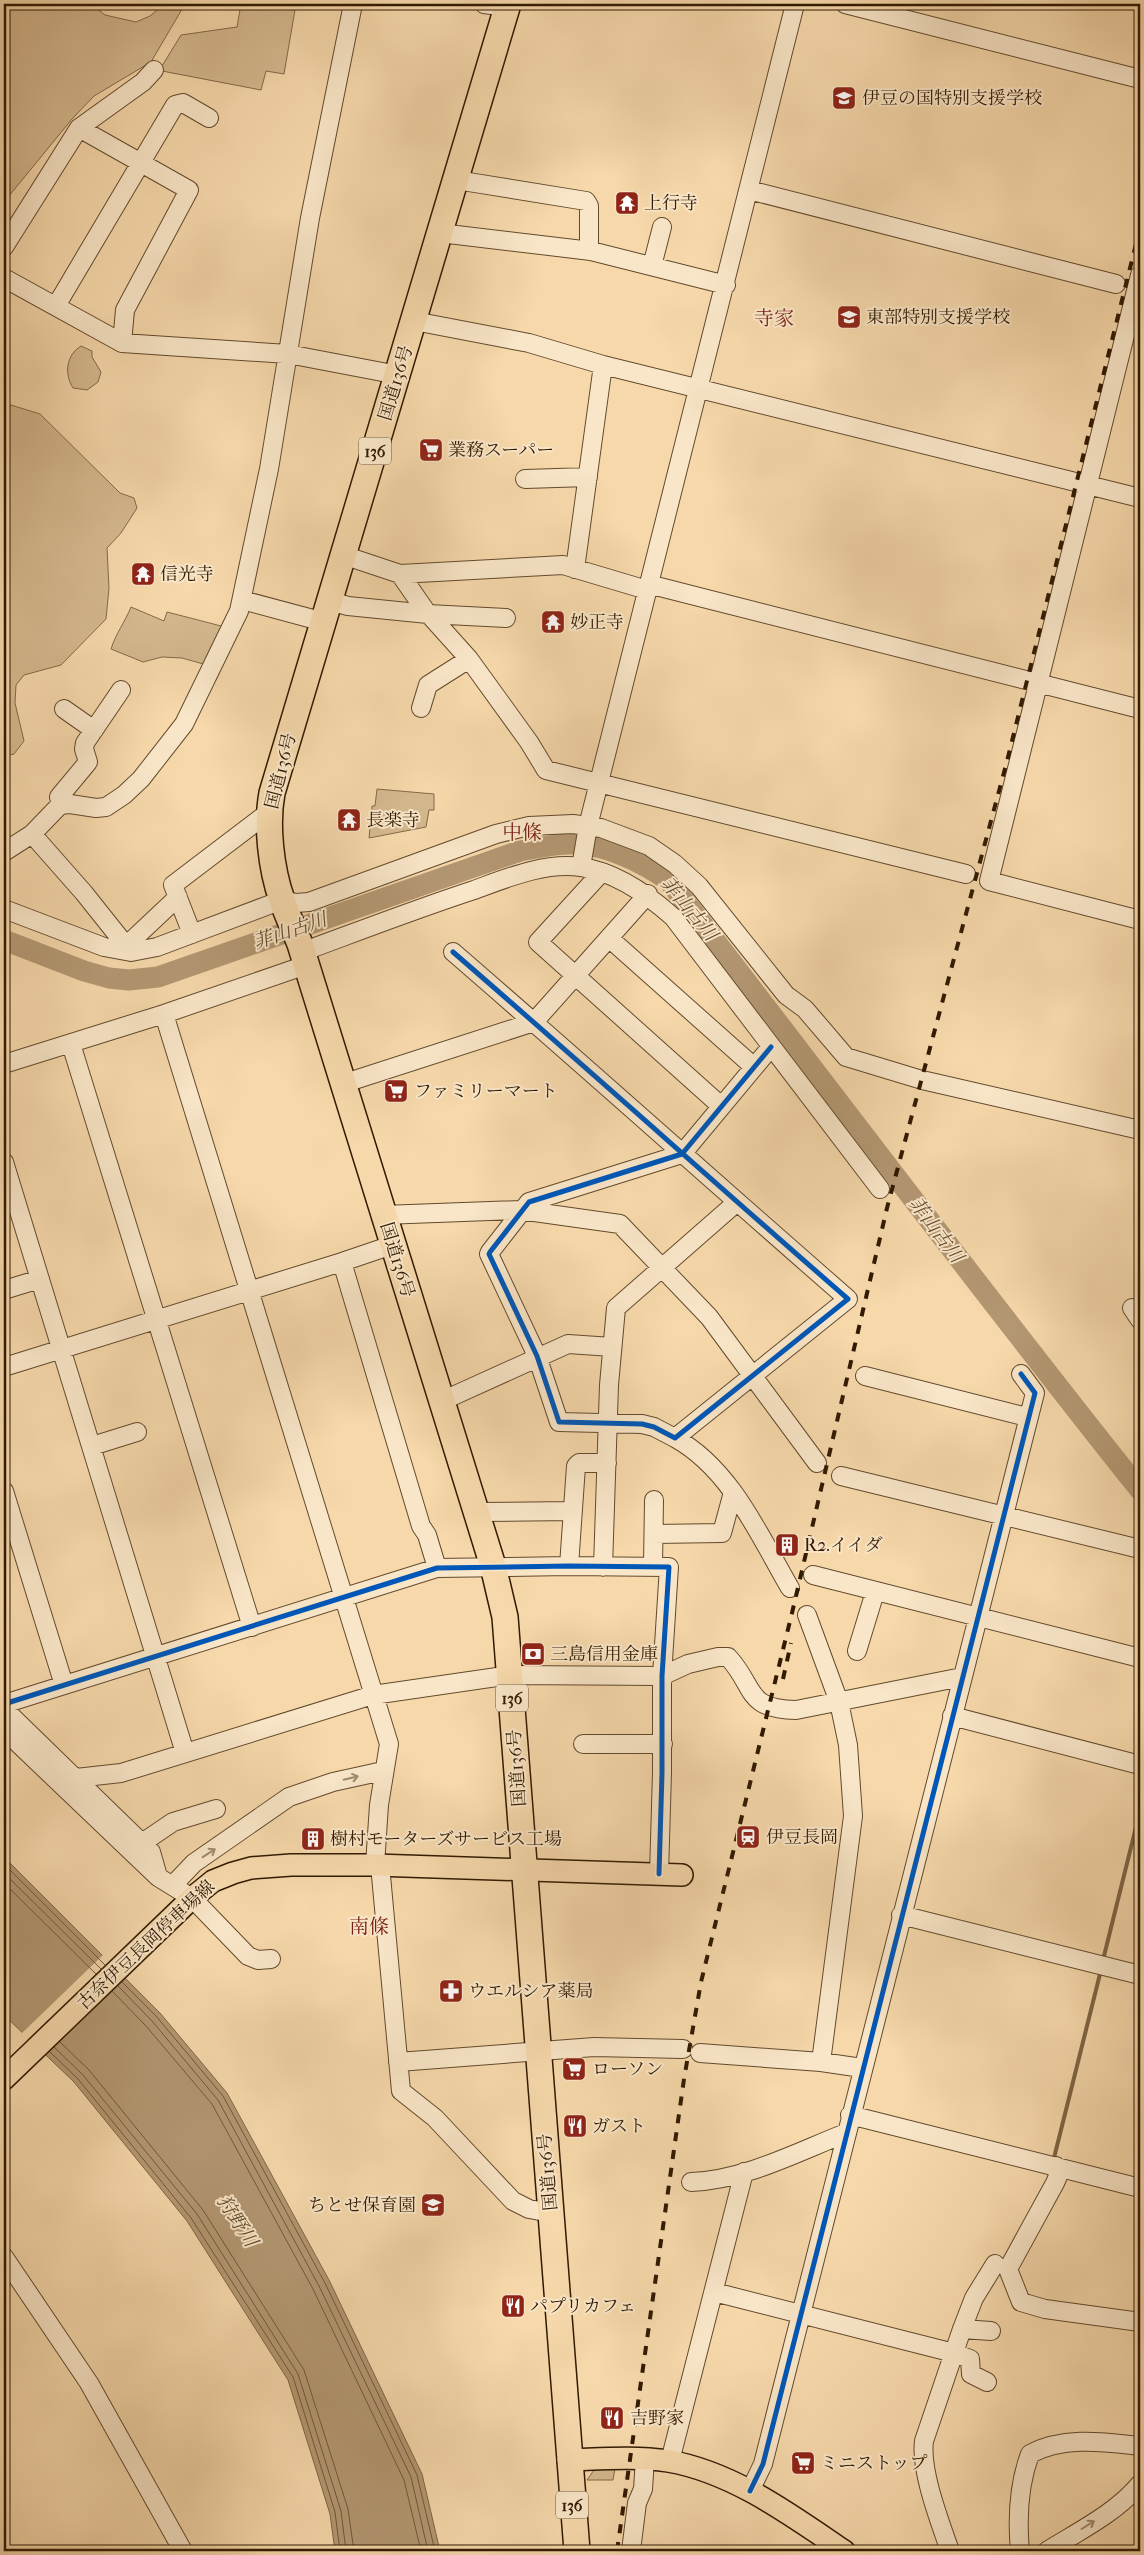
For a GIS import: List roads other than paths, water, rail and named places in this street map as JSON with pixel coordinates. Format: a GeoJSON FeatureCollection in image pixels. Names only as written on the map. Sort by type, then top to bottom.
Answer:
{"type":"FeatureCollection","features":[{"type":"Feature","properties":{"kind":"highway","name":"国道136号"},"geometry":{"type":"LineString","coordinates":[[500,5],[456,180],[272,793],[268,812],[271,851],[285,906],[303,954],[442,1401],[493,1566],[505,1617],[511,1676],[568,2460],[577,2551]]}},
{"type":"Feature","properties":{"kind":"main road","name":"古奈伊豆長岡停車場線"},"geometry":{"type":"LineString","coordinates":[[4,2079],[185,1905],[213,1881],[252,1868],[291,1865],[377,1865],[682,1875]]}},
{"type":"Feature","properties":{"kind":"main road"},"geometry":{"type":"LineString","coordinates":[[568,2460],[646,2459],[670,2461],[717,2476],[750,2491],[784,2511],[844,2551]]}},
{"type":"Feature","properties":{"kind":"street"},"geometry":{"type":"LineString","coordinates":[[4,852],[32,834],[61,805],[106,806],[124,796],[141,779],[184,724],[232,628],[242,600],[269,469],[310,218],[353,4]]}},
{"type":"Feature","properties":{"kind":"street"},"geometry":{"type":"LineString","coordinates":[[581,865],[587,828],[698,388],[726,285],[795,4]]}},
{"type":"Feature","properties":{"kind":"street"},"geometry":{"type":"LineString","coordinates":[[845,4],[1140,79]]}},
{"type":"Feature","properties":{"kind":"street"},"geometry":{"type":"LineString","coordinates":[[4,247],[79,128],[143,82],[154,70]]}},
{"type":"Feature","properties":{"kind":"street"},"geometry":{"type":"LineString","coordinates":[[56,306],[175,104],[182,103],[209,118]]}},
{"type":"Feature","properties":{"kind":"street"},"geometry":{"type":"LineString","coordinates":[[79,128],[186,187],[189,193],[125,310],[122,343]]}},
{"type":"Feature","properties":{"kind":"street"},"geometry":{"type":"LineString","coordinates":[[456,180],[586,201],[589,206],[589,251]]}},
{"type":"Feature","properties":{"kind":"street"},"geometry":{"type":"LineString","coordinates":[[749,190],[1116,284]]}},
{"type":"Feature","properties":{"kind":"street"},"geometry":{"type":"LineString","coordinates":[[652,266],[662,227]]}},
{"type":"Feature","properties":{"kind":"street"},"geometry":{"type":"LineString","coordinates":[[440,233],[589,251],[726,285]]}},
{"type":"Feature","properties":{"kind":"street"},"geometry":{"type":"LineString","coordinates":[[4,278],[122,343],[288,354],[398,375]]}},
{"type":"Feature","properties":{"kind":"street"},"geometry":{"type":"LineString","coordinates":[[1139,285],[1037,683],[989,881],[1140,920]]}},
{"type":"Feature","properties":{"kind":"street"},"geometry":{"type":"LineString","coordinates":[[414,321],[529,343],[603,364],[1140,498]]}},
{"type":"Feature","properties":{"kind":"street"},"geometry":{"type":"LineString","coordinates":[[575,569],[603,364]]}},
{"type":"Feature","properties":{"kind":"street"},"geometry":{"type":"LineString","coordinates":[[525,478],[588,477]]}},
{"type":"Feature","properties":{"kind":"street"},"geometry":{"type":"LineString","coordinates":[[343,555],[400,574],[525,566],[563,566],[1140,709]]}},
{"type":"Feature","properties":{"kind":"street"},"geometry":{"type":"LineString","coordinates":[[400,574],[428,614],[469,658],[524,734],[546,770],[966,874]]}},
{"type":"Feature","properties":{"kind":"street"},"geometry":{"type":"LineString","coordinates":[[242,600],[327,612],[348,606],[428,614],[506,618]]}},
{"type":"Feature","properties":{"kind":"street"},"geometry":{"type":"LineString","coordinates":[[421,708],[428,685],[469,658]]}},
{"type":"Feature","properties":{"kind":"street"},"geometry":{"type":"LineString","coordinates":[[61,805],[60,796],[88,762],[84,746],[122,690]]}},
{"type":"Feature","properties":{"kind":"street"},"geometry":{"type":"LineString","coordinates":[[64,709],[94,730]]}},
{"type":"Feature","properties":{"kind":"street"},"geometry":{"type":"LineString","coordinates":[[192,934],[173,885],[268,812]]}},
{"type":"Feature","properties":{"kind":"street"},"geometry":{"type":"LineString","coordinates":[[4,909],[104,947],[129,949],[156,947],[285,906],[303,904],[496,834],[529,826],[587,828],[618,833],[649,846],[675,864],[699,886],[786,995],[805,1009],[846,1057],[922,1080],[1140,1130]]}},
{"type":"Feature","properties":{"kind":"street"},"geometry":{"type":"LineString","coordinates":[[32,834],[84,892],[129,949]]}},
{"type":"Feature","properties":{"kind":"street"},"geometry":{"type":"LineString","coordinates":[[4,1064],[164,1014],[303,954],[425,906],[525,872],[544,868],[581,865],[648,894],[673,917],[880,1189]]}},
{"type":"Feature","properties":{"kind":"street"},"geometry":{"type":"LineString","coordinates":[[600,873],[538,942],[721,1106]]}},
{"type":"Feature","properties":{"kind":"street"},"geometry":{"type":"LineString","coordinates":[[342,1084],[534,1022],[648,894]]}},
{"type":"Feature","properties":{"kind":"street"},"geometry":{"type":"LineString","coordinates":[[129,949],[178,897]]}},
{"type":"Feature","properties":{"kind":"street"},"geometry":{"type":"LineString","coordinates":[[609,938],[754,1068]]}},
{"type":"Feature","properties":{"kind":"street"},"geometry":{"type":"LineString","coordinates":[[453,952],[848,1299],[675,1438]]}},
{"type":"Feature","properties":{"kind":"street"},"geometry":{"type":"LineString","coordinates":[[164,1014],[388,1744],[383,1771],[377,1865],[403,2095],[435,2118],[513,2202],[529,2209],[551,2213]]}},
{"type":"Feature","properties":{"kind":"street"},"geometry":{"type":"LineString","coordinates":[[71,1044],[252,1627]]}},
{"type":"Feature","properties":{"kind":"street"},"geometry":{"type":"LineString","coordinates":[[771,1047],[682,1154],[529,1202],[520,1210],[489,1254],[537,1356],[559,1422],[609,1422],[650,1426],[675,1438],[702,1457],[733,1492],[790,1588]]}},
{"type":"Feature","properties":{"kind":"street"},"geometry":{"type":"LineString","coordinates":[[4,1162],[185,1753]]}},
{"type":"Feature","properties":{"kind":"street"},"geometry":{"type":"LineString","coordinates":[[603,1567],[612,1347],[616,1308],[737,1202]]}},
{"type":"Feature","properties":{"kind":"street"},"geometry":{"type":"LineString","coordinates":[[383,1215],[520,1210],[620,1224],[709,1317],[817,1463]]}},
{"type":"Feature","properties":{"kind":"street"},"geometry":{"type":"LineString","coordinates":[[4,1368],[392,1245]]}},
{"type":"Feature","properties":{"kind":"street"},"geometry":{"type":"LineString","coordinates":[[342,1262],[421,1526],[427,1535],[437,1568]]}},
{"type":"Feature","properties":{"kind":"street"},"geometry":{"type":"LineString","coordinates":[[4,1290],[40,1278]]}},
{"type":"Feature","properties":{"kind":"street"},"geometry":{"type":"LineString","coordinates":[[442,1401],[537,1356],[573,1343],[612,1347]]}},
{"type":"Feature","properties":{"kind":"street"},"geometry":{"type":"LineString","coordinates":[[750,2491],[762,2464],[801,2314],[1027,1417],[1035,1393],[1021,1374]]}},
{"type":"Feature","properties":{"kind":"street"},"geometry":{"type":"LineString","coordinates":[[865,1376],[1027,1417]]}},
{"type":"Feature","properties":{"kind":"street"},"geometry":{"type":"LineString","coordinates":[[92,1446],[137,1432]]}},
{"type":"Feature","properties":{"kind":"street"},"geometry":{"type":"LineString","coordinates":[[569,1566],[577,1465],[607,1463]]}},
{"type":"Feature","properties":{"kind":"street"},"geometry":{"type":"LineString","coordinates":[[841,1476],[1140,1549]]}},
{"type":"Feature","properties":{"kind":"street"},"geometry":{"type":"LineString","coordinates":[[4,1490],[64,1685]]}},
{"type":"Feature","properties":{"kind":"street"},"geometry":{"type":"LineString","coordinates":[[654,1534],[722,1534],[733,1492]]}},
{"type":"Feature","properties":{"kind":"street"},"geometry":{"type":"LineString","coordinates":[[653,1566],[654,1500]]}},
{"type":"Feature","properties":{"kind":"street"},"geometry":{"type":"LineString","coordinates":[[476,1512],[572,1511]]}},
{"type":"Feature","properties":{"kind":"street"},"geometry":{"type":"LineString","coordinates":[[4,1704],[437,1568],[493,1566],[669,1567],[662,1676],[663,1744],[659,1874]]}},
{"type":"Feature","properties":{"kind":"street"},"geometry":{"type":"LineString","coordinates":[[814,1575],[1140,1658]]}},
{"type":"Feature","properties":{"kind":"street"},"geometry":{"type":"LineString","coordinates":[[857,1651],[875,1592]]}},
{"type":"Feature","properties":{"kind":"street"},"geometry":{"type":"LineString","coordinates":[[807,1615],[839,1702],[848,1745],[853,1816],[821,2062]]}},
{"type":"Feature","properties":{"kind":"street"},"geometry":{"type":"LineString","coordinates":[[76,1778],[122,1773],[373,1695],[511,1676],[662,1676],[688,1664],[718,1657],[728,1658],[756,1701],[769,1706],[796,1710],[962,1677]]}},
{"type":"Feature","properties":{"kind":"street"},"geometry":{"type":"LineString","coordinates":[[4,1709],[151,1852],[166,1881]]}},
{"type":"Feature","properties":{"kind":"street"},"geometry":{"type":"LineString","coordinates":[[952,1716],[1140,1765]]}},
{"type":"Feature","properties":{"kind":"street"},"geometry":{"type":"LineString","coordinates":[[4,1730],[166,1881],[185,1905],[248,1956],[258,1960],[271,1959]]}},
{"type":"Feature","properties":{"kind":"street"},"geometry":{"type":"LineString","coordinates":[[583,1744],[663,1744]]}},
{"type":"Feature","properties":{"kind":"street"},"geometry":{"type":"LineString","coordinates":[[166,1881],[289,1797],[333,1782],[383,1771]]}},
{"type":"Feature","properties":{"kind":"street"},"geometry":{"type":"LineString","coordinates":[[142,1843],[173,1822],[216,1810]]}},
{"type":"Feature","properties":{"kind":"street"},"geometry":{"type":"LineString","coordinates":[[902,1915],[1140,1976]]}},
{"type":"Feature","properties":{"kind":"street"},"geometry":{"type":"LineString","coordinates":[[398,2062],[538,2050],[610,2047],[683,2050]]}},
{"type":"Feature","properties":{"kind":"street"},"geometry":{"type":"LineString","coordinates":[[700,2053],[821,2062],[862,2068]]}},
{"type":"Feature","properties":{"kind":"street"},"geometry":{"type":"LineString","coordinates":[[850,2115],[1140,2188]]}},
{"type":"Feature","properties":{"kind":"street"},"geometry":{"type":"LineString","coordinates":[[691,2182],[705,2182],[744,2172],[846,2133]]}},
{"type":"Feature","properties":{"kind":"street"},"geometry":{"type":"LineString","coordinates":[[1053,2166],[1058,2176],[1055,2183],[1008,2268],[1021,2302],[1045,2309],[1140,2322]]}},
{"type":"Feature","properties":{"kind":"street"},"geometry":{"type":"LineString","coordinates":[[670,2461],[744,2172]]}},
{"type":"Feature","properties":{"kind":"street"},"geometry":{"type":"LineString","coordinates":[[4,2257],[89,2383],[183,2551]]}},
{"type":"Feature","properties":{"kind":"street"},"geometry":{"type":"LineString","coordinates":[[950,2551],[933,2496],[924,2449],[958,2354],[973,2330],[974,2298],[995,2264]]}},
{"type":"Feature","properties":{"kind":"street"},"geometry":{"type":"LineString","coordinates":[[714,2292],[958,2354],[970,2359],[971,2374],[987,2382]]}},
{"type":"Feature","properties":{"kind":"street"},"geometry":{"type":"LineString","coordinates":[[1020,2551],[1019,2502],[1023,2473],[1030,2454],[1043,2447],[1066,2442],[1140,2446]]}},
{"type":"Feature","properties":{"kind":"street"},"geometry":{"type":"LineString","coordinates":[[631,2551],[637,2504],[644,2489],[646,2459]]}},
{"type":"Feature","properties":{"kind":"street"},"geometry":{"type":"LineString","coordinates":[[1047,2551],[1116,2508],[1140,2484]]}},
{"type":"Feature","properties":{"kind":"water","name":"狩野川"},"geometry":{"type":"Polygon","coordinates":[[[4,1857],[160,2013],[227,2093],[329,2280],[422,2474],[440,2551],[335,2551],[330,2514],[288,2380],[187,2221],[74,2082],[4,2015],[4,1857]]]}},
{"type":"Feature","properties":{"kind":"waterway","name":"菲山古川"},"geometry":{"type":"LineString","coordinates":[[4,940],[84,971],[109,978],[129,980],[158,977],[520,851],[554,845],[586,845],[611,851],[636,861],[669,881],[962,1263],[1140,1490]]}},
{"type":"Feature","properties":{"kind":"waterway"},"geometry":{"type":"LineString","coordinates":[[1103,1960],[1140,1811]]}},
{"type":"Feature","properties":{"kind":"waterway"},"geometry":{"type":"LineString","coordinates":[[1053,2162],[1101,1970]]}},
{"type":"Feature","properties":{"kind":"railway"},"geometry":{"type":"LineString","coordinates":[[617,2551],[684,2079],[701,1982],[792,1613],[887,1208],[1006,765],[1140,228]]}},
{"type":"Feature","properties":{"kind":"railway"},"geometry":{"type":"LineString","coordinates":[[783,1679],[791,1643]]}},
{"type":"Feature","properties":{"kind":"place","name":"伊豆の国特別支援学校"},"geometry":{"type":"Point","coordinates":[844,98]}},
{"type":"Feature","properties":{"kind":"place","name":"上行寺"},"geometry":{"type":"Point","coordinates":[627,203]}},
{"type":"Feature","properties":{"kind":"place","name":"東部特別支援学校"},"geometry":{"type":"Point","coordinates":[849,317]}},
{"type":"Feature","properties":{"kind":"place","name":"業務スーパー"},"geometry":{"type":"Point","coordinates":[431,450]}},
{"type":"Feature","properties":{"kind":"place","name":"信光寺"},"geometry":{"type":"Point","coordinates":[143,574]}},
{"type":"Feature","properties":{"kind":"place","name":"妙正寺"},"geometry":{"type":"Point","coordinates":[553,622]}},
{"type":"Feature","properties":{"kind":"place","name":"長楽寺"},"geometry":{"type":"Point","coordinates":[349,820]}},
{"type":"Feature","properties":{"kind":"place","name":"ファミリーマート"},"geometry":{"type":"Point","coordinates":[396,1091]}},
{"type":"Feature","properties":{"kind":"place","name":"R2.イイダ"},"geometry":{"type":"Point","coordinates":[787,1545]}},
{"type":"Feature","properties":{"kind":"place","name":"三島信用金庫"},"geometry":{"type":"Point","coordinates":[533,1654]}},
{"type":"Feature","properties":{"kind":"place","name":"伊豆長岡"},"geometry":{"type":"Point","coordinates":[748,1837]}},
{"type":"Feature","properties":{"kind":"place","name":"樹村モーターズサービス工場"},"geometry":{"type":"Point","coordinates":[313,1839]}},
{"type":"Feature","properties":{"kind":"place","name":"ウエルシア薬局"},"geometry":{"type":"Point","coordinates":[451,1991]}},
{"type":"Feature","properties":{"kind":"place","name":"ローソン"},"geometry":{"type":"Point","coordinates":[574,2069]}},
{"type":"Feature","properties":{"kind":"place","name":"ガスト"},"geometry":{"type":"Point","coordinates":[575,2126]}},
{"type":"Feature","properties":{"kind":"place","name":"ちとせ保育園"},"geometry":{"type":"Point","coordinates":[433,2205]}},
{"type":"Feature","properties":{"kind":"place","name":"パプリカフェ"},"geometry":{"type":"Point","coordinates":[513,2306]}},
{"type":"Feature","properties":{"kind":"place","name":"吉野家"},"geometry":{"type":"Point","coordinates":[612,2418]}},
{"type":"Feature","properties":{"kind":"place","name":"ミニストップ"},"geometry":{"type":"Point","coordinates":[803,2463]}},
{"type":"Feature","properties":{"kind":"district","name":"寺家"},"geometry":{"type":"Point","coordinates":[774,318]}},
{"type":"Feature","properties":{"kind":"district","name":"中條"},"geometry":{"type":"Point","coordinates":[522,832]}},
{"type":"Feature","properties":{"kind":"district","name":"南條"},"geometry":{"type":"Point","coordinates":[369,1926]}}]}
